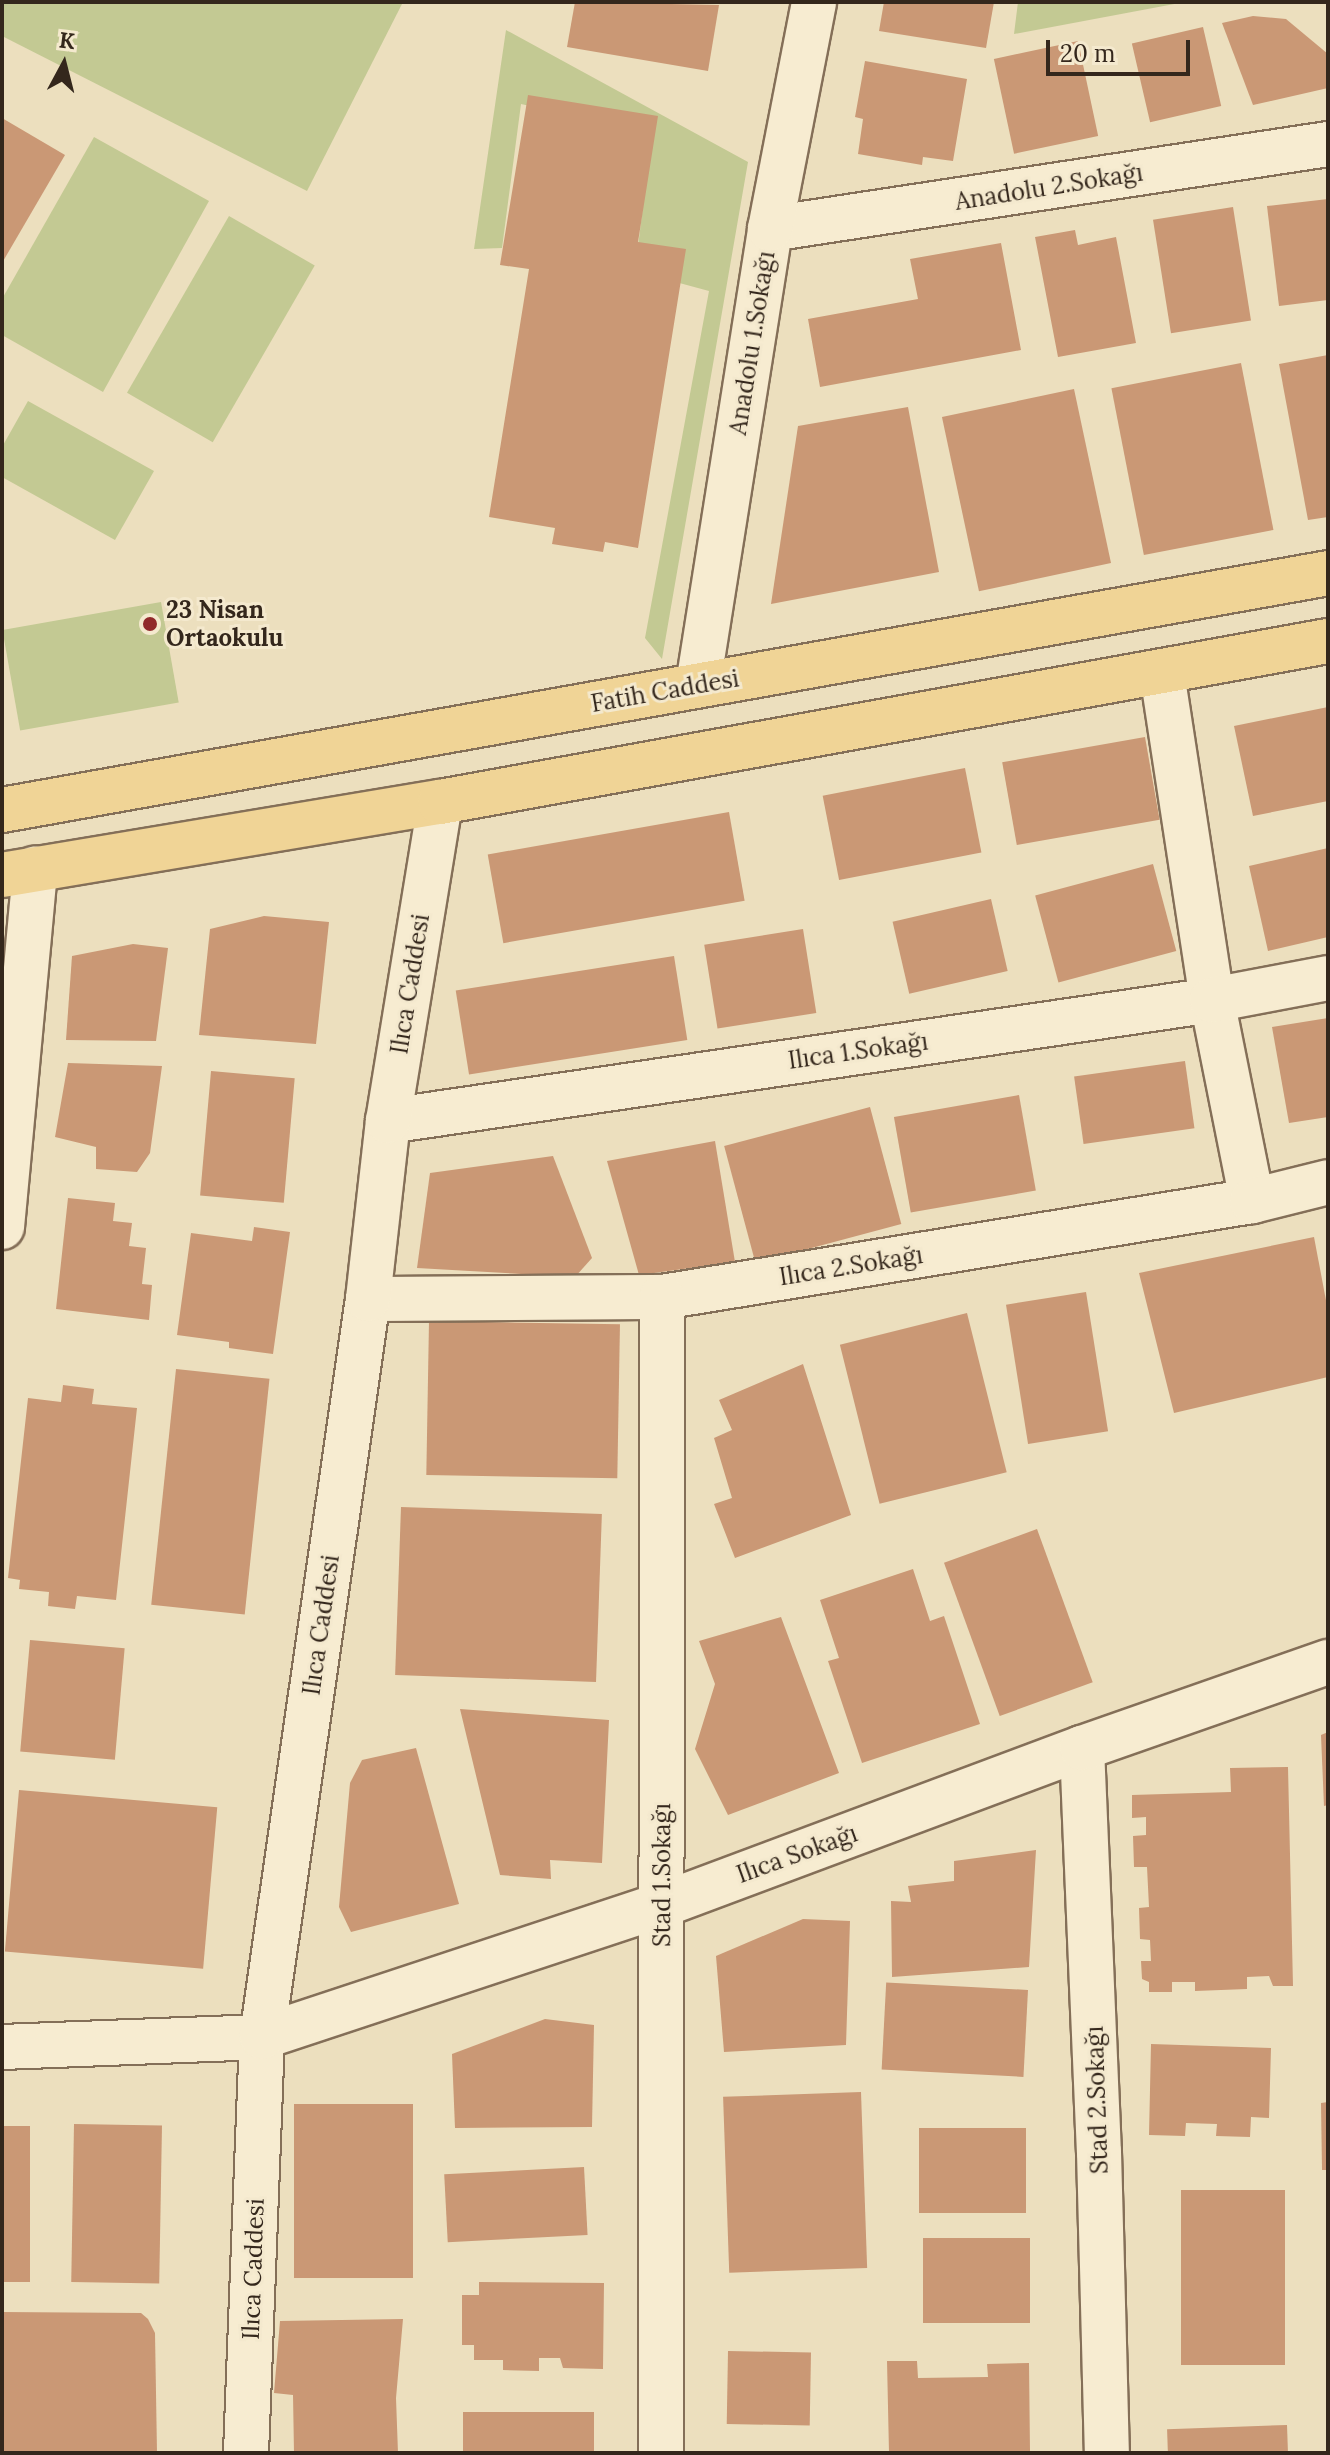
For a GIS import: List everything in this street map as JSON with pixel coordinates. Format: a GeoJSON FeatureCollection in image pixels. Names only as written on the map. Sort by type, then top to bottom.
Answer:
{"type":"FeatureCollection","features":[{"type":"Feature","properties":{"kind":"main road","name":"Fatih Caddesi"},"geometry":{"type":"LineString","coordinates":[[2,810],[1328,573]]}},
{"type":"Feature","properties":{"kind":"main road"},"geometry":{"type":"LineString","coordinates":[[18,872],[440,802],[1328,641]]}},
{"type":"Feature","properties":{"kind":"street","name":"Anadolu 1.Sokağı"},"geometry":{"type":"LineString","coordinates":[[698,685],[770,229],[814,2]]}},
{"type":"Feature","properties":{"kind":"street","name":"Anadolu 2.Sokağı"},"geometry":{"type":"LineString","coordinates":[[770,229],[1328,144]]}},
{"type":"Feature","properties":{"kind":"street"},"geometry":{"type":"LineString","coordinates":[[1162,673],[1212,1000],[1252,1201]]}},
{"type":"Feature","properties":{"kind":"street","name":"Ilıca Caddesi"},"geometry":{"type":"LineString","coordinates":[[246,2453],[262,2037],[368,1299],[388,1121],[440,802]]}},
{"type":"Feature","properties":{"kind":"street"},"geometry":{"type":"LineString","coordinates":[[2,1227],[18,872]]}},
{"type":"Feature","properties":{"kind":"street","name":"Ilıca 1.Sokağı"},"geometry":{"type":"LineString","coordinates":[[388,1121],[1212,1000],[1328,978]]}},
{"type":"Feature","properties":{"kind":"street","name":"Ilıca 2.Sokağı"},"geometry":{"type":"LineString","coordinates":[[368,1299],[662,1297],[1252,1201],[1328,1182]]}},
{"type":"Feature","properties":{"kind":"street","name":"Stad 1.Sokağı"},"geometry":{"type":"LineString","coordinates":[[661,2453],[662,1297]]}},
{"type":"Feature","properties":{"kind":"street","name":"Ilıca Sokağı"},"geometry":{"type":"LineString","coordinates":[[2,2047],[262,2037],[662,1905],[1082,1748],[1328,1662]]}},
{"type":"Feature","properties":{"kind":"street","name":"Stad 2.Sokağı"},"geometry":{"type":"LineString","coordinates":[[1082,1748],[1100,2167],[1107,2453]]}},
{"type":"Feature","properties":{"kind":"green space"},"geometry":{"type":"Polygon","coordinates":[[[2,2],[403,2],[307,191],[2,36],[2,2]]]}},
{"type":"Feature","properties":{"kind":"green space"},"geometry":{"type":"Polygon","coordinates":[[[1018,2],[1185,2],[1014,34],[1018,2]]]}},
{"type":"Feature","properties":{"kind":"green space"},"geometry":{"type":"Polygon","coordinates":[[[506,30],[748,162],[662,659],[645,638],[709,291],[635,271],[652,133],[521,104],[502,248],[474,249],[506,30]]]}},
{"type":"Feature","properties":{"kind":"green space"},"geometry":{"type":"Polygon","coordinates":[[[94,137],[209,201],[103,392],[2,335],[2,299],[94,137]]]}},
{"type":"Feature","properties":{"kind":"green space"},"geometry":{"type":"Polygon","coordinates":[[[229,216],[315,266],[213,442],[127,393],[229,216]]]}},
{"type":"Feature","properties":{"kind":"green space"},"geometry":{"type":"Polygon","coordinates":[[[28,401],[154,471],[115,540],[2,477],[2,447],[28,401]]]}},
{"type":"Feature","properties":{"kind":"green space"},"geometry":{"type":"Polygon","coordinates":[[[161,602],[179,702],[20,730],[2,630],[161,602]]]}},
{"type":"Feature","properties":{"kind":"building"},"geometry":{"type":"Polygon","coordinates":[[[575,2],[719,5],[708,71],[567,47],[575,2]]]}},
{"type":"Feature","properties":{"kind":"building"},"geometry":{"type":"Polygon","coordinates":[[[884,2],[994,2],[986,48],[879,31],[884,2]]]}},
{"type":"Feature","properties":{"kind":"building"},"geometry":{"type":"Polygon","coordinates":[[[1253,16],[1286,19],[1328,54],[1328,88],[1253,105],[1222,23],[1253,16]]]}},
{"type":"Feature","properties":{"kind":"building"},"geometry":{"type":"Polygon","coordinates":[[[1203,27],[1221,106],[1150,122],[1132,43],[1203,27]]]}},
{"type":"Feature","properties":{"kind":"building"},"geometry":{"type":"Polygon","coordinates":[[[1078,41],[1098,136],[1014,154],[994,59],[1078,41]]]}},
{"type":"Feature","properties":{"kind":"building"},"geometry":{"type":"Polygon","coordinates":[[[865,61],[967,79],[953,161],[923,157],[922,165],[858,154],[863,119],[855,117],[865,61]]]}},
{"type":"Feature","properties":{"kind":"building"},"geometry":{"type":"Polygon","coordinates":[[[528,95],[658,116],[638,242],[686,249],[638,548],[605,542],[603,552],[552,544],[555,528],[489,517],[529,269],[500,265],[528,95]]]}},
{"type":"Feature","properties":{"kind":"building"},"geometry":{"type":"Polygon","coordinates":[[[2,118],[65,155],[2,263],[2,118]]]}},
{"type":"Feature","properties":{"kind":"building"},"geometry":{"type":"Polygon","coordinates":[[[1328,199],[1328,300],[1279,306],[1267,206],[1328,199]]]}},
{"type":"Feature","properties":{"kind":"building"},"geometry":{"type":"Polygon","coordinates":[[[1233,207],[1251,321],[1171,333],[1153,220],[1233,207]]]}},
{"type":"Feature","properties":{"kind":"building"},"geometry":{"type":"Polygon","coordinates":[[[1075,230],[1078,245],[1116,237],[1136,343],[1058,357],[1035,237],[1075,230]]]}},
{"type":"Feature","properties":{"kind":"building"},"geometry":{"type":"Polygon","coordinates":[[[1001,243],[1021,350],[820,387],[808,319],[918,299],[910,259],[1001,243]]]}},
{"type":"Feature","properties":{"kind":"building"},"geometry":{"type":"Polygon","coordinates":[[[1328,355],[1328,517],[1308,520],[1279,364],[1328,355]]]}},
{"type":"Feature","properties":{"kind":"building"},"geometry":{"type":"Polygon","coordinates":[[[1241,363],[1273,530],[1144,555],[1111,388],[1241,363]]]}},
{"type":"Feature","properties":{"kind":"building"},"geometry":{"type":"Polygon","coordinates":[[[1074,389],[1111,563],[979,591],[942,417],[1074,389]]]}},
{"type":"Feature","properties":{"kind":"building"},"geometry":{"type":"Polygon","coordinates":[[[908,407],[939,572],[771,604],[798,426],[908,407]]]}},
{"type":"Feature","properties":{"kind":"building"},"geometry":{"type":"Polygon","coordinates":[[[1328,707],[1328,801],[1253,816],[1234,726],[1328,707]]]}},
{"type":"Feature","properties":{"kind":"building"},"geometry":{"type":"Polygon","coordinates":[[[1145,737],[1160,820],[1017,845],[1002,762],[1145,737]]]}},
{"type":"Feature","properties":{"kind":"building"},"geometry":{"type":"Polygon","coordinates":[[[965,768],[981,852],[839,880],[823,796],[965,768]]]}},
{"type":"Feature","properties":{"kind":"building"},"geometry":{"type":"Polygon","coordinates":[[[729,812],[745,901],[503,943],[488,855],[729,812]]]}},
{"type":"Feature","properties":{"kind":"building"},"geometry":{"type":"Polygon","coordinates":[[[1328,848],[1328,937],[1268,951],[1249,866],[1328,848]]]}},
{"type":"Feature","properties":{"kind":"building"},"geometry":{"type":"Polygon","coordinates":[[[1153,864],[1176,951],[1058,983],[1035,896],[1153,864]]]}},
{"type":"Feature","properties":{"kind":"building"},"geometry":{"type":"Polygon","coordinates":[[[991,899],[1008,971],[909,994],[893,922],[991,899]]]}},
{"type":"Feature","properties":{"kind":"building"},"geometry":{"type":"Polygon","coordinates":[[[264,916],[329,922],[316,1044],[199,1035],[210,929],[264,916]]]}},
{"type":"Feature","properties":{"kind":"building"},"geometry":{"type":"Polygon","coordinates":[[[803,929],[816,1013],[718,1029],[704,945],[803,929]]]}},
{"type":"Feature","properties":{"kind":"building"},"geometry":{"type":"Polygon","coordinates":[[[133,944],[168,948],[156,1041],[66,1040],[72,956],[133,944]]]}},
{"type":"Feature","properties":{"kind":"building"},"geometry":{"type":"Polygon","coordinates":[[[674,956],[687,1040],[469,1075],[456,991],[674,956]]]}},
{"type":"Feature","properties":{"kind":"building"},"geometry":{"type":"Polygon","coordinates":[[[1328,1018],[1328,1117],[1289,1123],[1272,1027],[1328,1018]]]}},
{"type":"Feature","properties":{"kind":"building"},"geometry":{"type":"Polygon","coordinates":[[[1185,1061],[1194,1128],[1084,1144],[1074,1077],[1185,1061]]]}},
{"type":"Feature","properties":{"kind":"building"},"geometry":{"type":"Polygon","coordinates":[[[68,1063],[162,1066],[150,1153],[137,1172],[96,1169],[96,1147],[55,1137],[68,1063]]]}},
{"type":"Feature","properties":{"kind":"building"},"geometry":{"type":"Polygon","coordinates":[[[211,1071],[295,1078],[284,1203],[200,1196],[211,1071]]]}},
{"type":"Feature","properties":{"kind":"building"},"geometry":{"type":"Polygon","coordinates":[[[1019,1095],[1036,1191],[911,1213],[894,1117],[1019,1095]]]}},
{"type":"Feature","properties":{"kind":"building"},"geometry":{"type":"Polygon","coordinates":[[[870,1107],[901,1224],[755,1263],[724,1146],[870,1107]]]}},
{"type":"Feature","properties":{"kind":"building"},"geometry":{"type":"Polygon","coordinates":[[[715,1141],[735,1262],[639,1275],[607,1161],[715,1141]]]}},
{"type":"Feature","properties":{"kind":"building"},"geometry":{"type":"Polygon","coordinates":[[[553,1156],[592,1258],[575,1277],[417,1268],[430,1173],[553,1156]]]}},
{"type":"Feature","properties":{"kind":"building"},"geometry":{"type":"Polygon","coordinates":[[[68,1198],[115,1203],[113,1221],[132,1223],[129,1246],[146,1248],[142,1284],[152,1285],[149,1320],[56,1309],[68,1198]]]}},
{"type":"Feature","properties":{"kind":"building"},"geometry":{"type":"Polygon","coordinates":[[[254,1227],[290,1232],[273,1354],[229,1348],[229,1342],[177,1335],[191,1233],[252,1241],[254,1227]]]}},
{"type":"Feature","properties":{"kind":"building"},"geometry":{"type":"Polygon","coordinates":[[[1314,1237],[1328,1311],[1328,1377],[1174,1413],[1139,1273],[1314,1237]]]}},
{"type":"Feature","properties":{"kind":"building"},"geometry":{"type":"Polygon","coordinates":[[[1086,1292],[1108,1431],[1028,1444],[1006,1305],[1086,1292]]]}},
{"type":"Feature","properties":{"kind":"building"},"geometry":{"type":"Polygon","coordinates":[[[967,1313],[1007,1472],[880,1504],[840,1345],[967,1313]]]}},
{"type":"Feature","properties":{"kind":"building"},"geometry":{"type":"Polygon","coordinates":[[[429,1321],[620,1324],[617,1478],[426,1475],[429,1321]]]}},
{"type":"Feature","properties":{"kind":"building"},"geometry":{"type":"Polygon","coordinates":[[[803,1364],[851,1515],[735,1558],[714,1504],[732,1498],[714,1438],[732,1430],[719,1400],[803,1364]]]}},
{"type":"Feature","properties":{"kind":"building"},"geometry":{"type":"Polygon","coordinates":[[[176,1369],[269,1379],[245,1615],[151,1605],[176,1369]]]}},
{"type":"Feature","properties":{"kind":"building"},"geometry":{"type":"Polygon","coordinates":[[[63,1385],[94,1389],[92,1404],[137,1408],[116,1600],[77,1596],[75,1609],[48,1606],[49,1592],[19,1589],[20,1580],[8,1578],[28,1398],[61,1402],[63,1385]]]}},
{"type":"Feature","properties":{"kind":"building"},"geometry":{"type":"Polygon","coordinates":[[[401,1507],[602,1514],[596,1682],[395,1675],[401,1507]]]}},
{"type":"Feature","properties":{"kind":"building"},"geometry":{"type":"Polygon","coordinates":[[[1037,1529],[1093,1682],[1000,1716],[944,1563],[1037,1529]]]}},
{"type":"Feature","properties":{"kind":"building"},"geometry":{"type":"Polygon","coordinates":[[[913,1569],[930,1621],[944,1616],[980,1724],[862,1763],[828,1661],[839,1658],[820,1600],[913,1569]]]}},
{"type":"Feature","properties":{"kind":"building"},"geometry":{"type":"Polygon","coordinates":[[[781,1617],[839,1773],[728,1815],[695,1749],[715,1684],[699,1641],[781,1617]]]}},
{"type":"Feature","properties":{"kind":"building"},"geometry":{"type":"Polygon","coordinates":[[[30,1640],[125,1648],[115,1760],[20,1752],[30,1640]]]}},
{"type":"Feature","properties":{"kind":"building"},"geometry":{"type":"Polygon","coordinates":[[[460,1709],[609,1720],[602,1863],[550,1860],[551,1879],[500,1875],[460,1709]]]}},
{"type":"Feature","properties":{"kind":"building"},"geometry":{"type":"Polygon","coordinates":[[[1328,1732],[1328,1805],[1324,1806],[1321,1735],[1328,1732]]]}},
{"type":"Feature","properties":{"kind":"building"},"geometry":{"type":"Polygon","coordinates":[[[416,1748],[459,1904],[351,1932],[339,1907],[350,1783],[362,1760],[416,1748]]]}},
{"type":"Feature","properties":{"kind":"building"},"geometry":{"type":"Polygon","coordinates":[[[1288,1767],[1293,1986],[1273,1986],[1269,1976],[1247,1977],[1247,1989],[1195,1991],[1195,1982],[1172,1982],[1172,1992],[1149,1992],[1149,1982],[1142,1979],[1141,1961],[1151,1961],[1150,1940],[1140,1939],[1139,1908],[1149,1907],[1147,1867],[1134,1867],[1133,1836],[1146,1835],[1146,1817],[1132,1818],[1132,1795],[1231,1792],[1230,1768],[1288,1767]]]}},
{"type":"Feature","properties":{"kind":"building"},"geometry":{"type":"Polygon","coordinates":[[[19,1790],[217,1807],[203,1969],[5,1951],[19,1790]]]}},
{"type":"Feature","properties":{"kind":"building"},"geometry":{"type":"Polygon","coordinates":[[[1036,1850],[1029,1967],[892,1977],[891,1901],[911,1902],[908,1886],[954,1881],[954,1861],[1036,1850]]]}},
{"type":"Feature","properties":{"kind":"building"},"geometry":{"type":"Polygon","coordinates":[[[803,1919],[850,1921],[846,2045],[724,2052],[716,1956],[803,1919]]]}},
{"type":"Feature","properties":{"kind":"building"},"geometry":{"type":"Polygon","coordinates":[[[886,1983],[1028,1990],[1023,2077],[882,2069],[886,1983]]]}},
{"type":"Feature","properties":{"kind":"building"},"geometry":{"type":"Polygon","coordinates":[[[545,2019],[594,2025],[592,2127],[455,2128],[452,2054],[545,2019]]]}},
{"type":"Feature","properties":{"kind":"building"},"geometry":{"type":"Polygon","coordinates":[[[1151,2044],[1271,2048],[1269,2118],[1251,2117],[1250,2137],[1216,2136],[1217,2124],[1186,2123],[1185,2136],[1149,2135],[1151,2044]]]}},
{"type":"Feature","properties":{"kind":"building"},"geometry":{"type":"Polygon","coordinates":[[[861,2092],[867,2268],[729,2273],[723,2097],[861,2092]]]}},
{"type":"Feature","properties":{"kind":"building"},"geometry":{"type":"Polygon","coordinates":[[[1328,2102],[1328,2170],[1322,2170],[1321,2103],[1328,2102]]]}},
{"type":"Feature","properties":{"kind":"building"},"geometry":{"type":"Polygon","coordinates":[[[294,2104],[413,2104],[413,2278],[294,2278],[294,2104]]]}},
{"type":"Feature","properties":{"kind":"building"},"geometry":{"type":"Polygon","coordinates":[[[74,2124],[162,2126],[159,2284],[71,2282],[74,2124]]]}},
{"type":"Feature","properties":{"kind":"building"},"geometry":{"type":"Polygon","coordinates":[[[2,2126],[30,2126],[30,2282],[2,2282],[2,2126]]]}},
{"type":"Feature","properties":{"kind":"building"},"geometry":{"type":"Polygon","coordinates":[[[919,2128],[1026,2128],[1026,2213],[919,2213],[919,2128]]]}},
{"type":"Feature","properties":{"kind":"building"},"geometry":{"type":"Polygon","coordinates":[[[584,2167],[588,2235],[448,2242],[444,2174],[584,2167]]]}},
{"type":"Feature","properties":{"kind":"building"},"geometry":{"type":"Polygon","coordinates":[[[1181,2190],[1285,2190],[1285,2365],[1181,2365],[1181,2190]]]}},
{"type":"Feature","properties":{"kind":"building"},"geometry":{"type":"Polygon","coordinates":[[[923,2238],[1030,2238],[1030,2323],[923,2323],[923,2238]]]}},
{"type":"Feature","properties":{"kind":"building"},"geometry":{"type":"Polygon","coordinates":[[[479,2282],[604,2283],[603,2369],[563,2368],[560,2358],[539,2358],[539,2371],[503,2370],[503,2360],[474,2360],[474,2345],[462,2345],[462,2295],[479,2295],[479,2282]]]}},
{"type":"Feature","properties":{"kind":"building"},"geometry":{"type":"Polygon","coordinates":[[[2,2312],[141,2313],[148,2319],[155,2333],[157,2453],[2,2453],[2,2312]]]}},
{"type":"Feature","properties":{"kind":"building"},"geometry":{"type":"Polygon","coordinates":[[[403,2319],[396,2398],[398,2453],[294,2453],[293,2395],[274,2393],[280,2321],[403,2319]]]}},
{"type":"Feature","properties":{"kind":"building"},"geometry":{"type":"Polygon","coordinates":[[[728,2351],[811,2352],[810,2425],[727,2424],[728,2351]]]}},
{"type":"Feature","properties":{"kind":"building"},"geometry":{"type":"Polygon","coordinates":[[[887,2361],[917,2361],[918,2378],[988,2377],[987,2364],[1029,2363],[1030,2451],[889,2453],[887,2361]]]}},
{"type":"Feature","properties":{"kind":"building"},"geometry":{"type":"Polygon","coordinates":[[[463,2412],[594,2412],[594,2453],[463,2453],[463,2412]]]}},
{"type":"Feature","properties":{"kind":"building"},"geometry":{"type":"Polygon","coordinates":[[[1287,2425],[1288,2453],[1168,2453],[1167,2429],[1287,2425]]]}},
{"type":"Feature","properties":{"kind":"place","name":"23 Nisan Ortaokulu"},"geometry":{"type":"Point","coordinates":[150,624]}}]}
